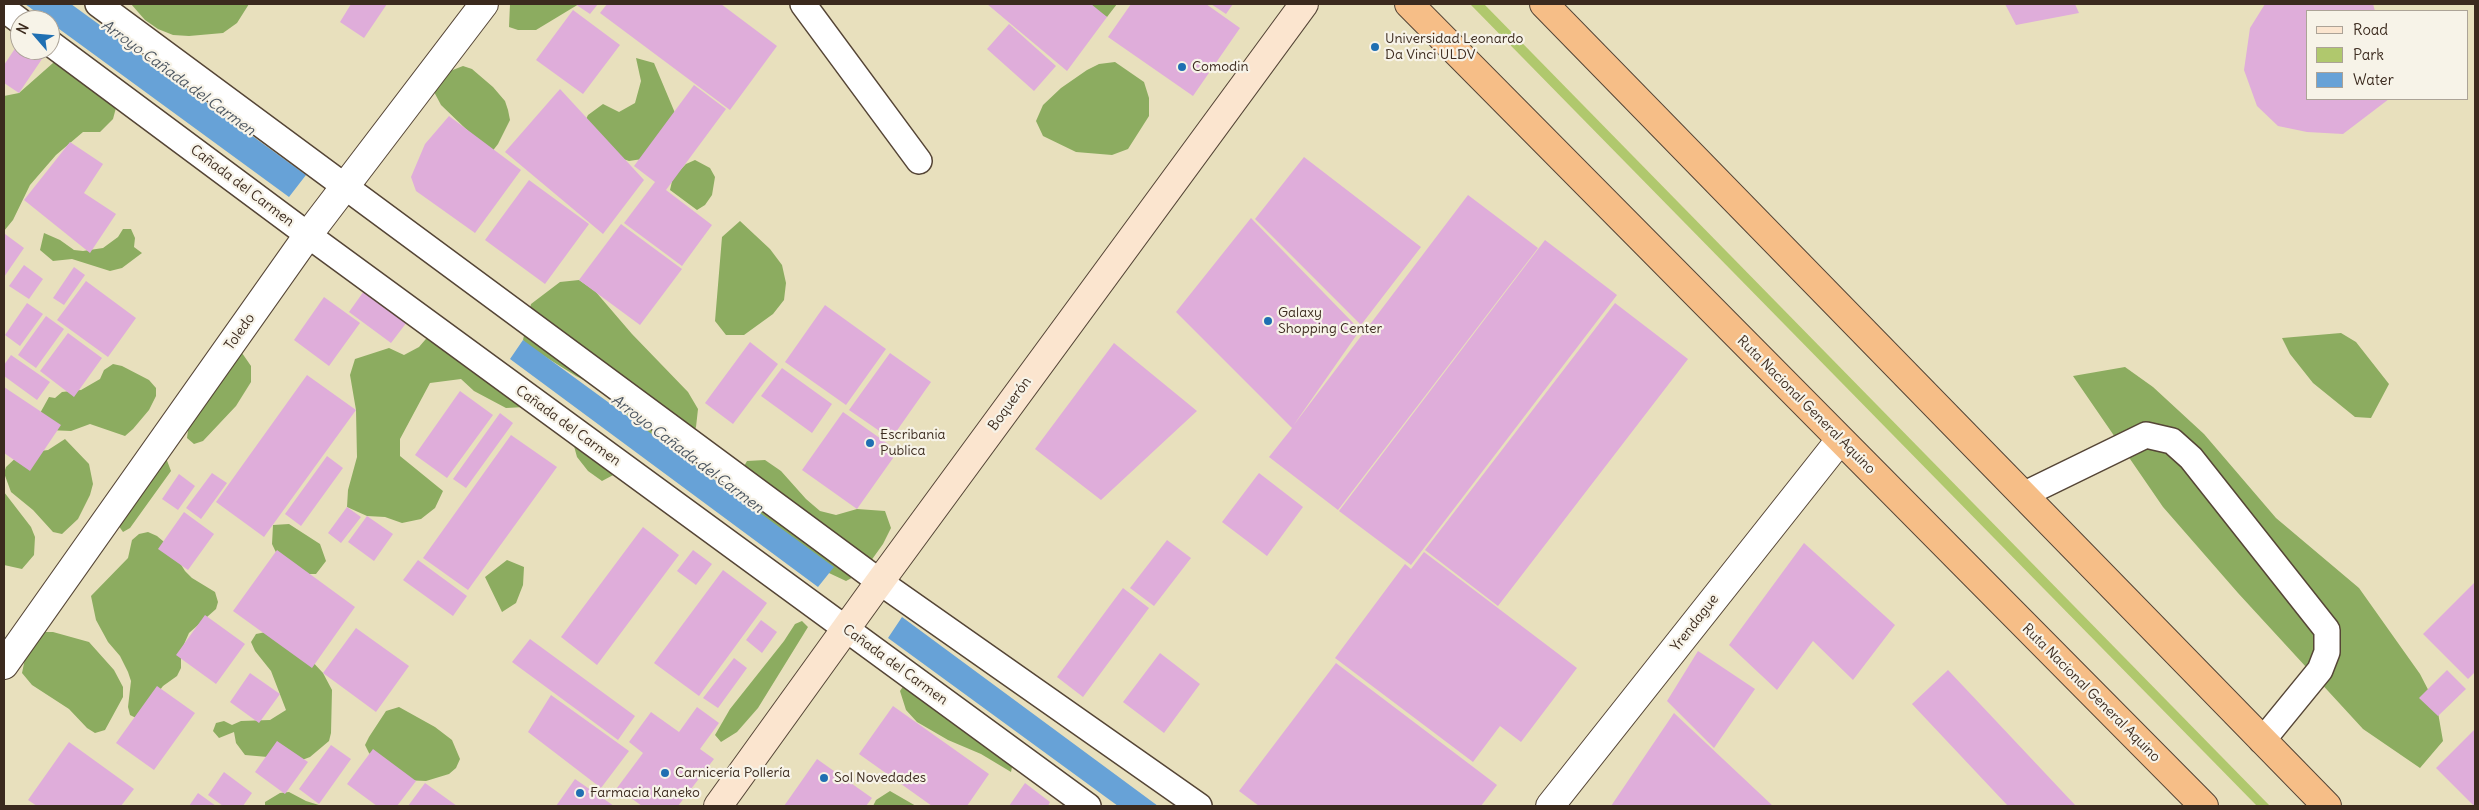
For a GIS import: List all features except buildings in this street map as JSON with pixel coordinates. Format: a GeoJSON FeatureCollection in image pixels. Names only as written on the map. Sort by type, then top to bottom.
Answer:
{"type":"FeatureCollection","features":[{"type":"Feature","properties":{"kind":"highway","name":"Ruta Nacional General Aquino"},"geometry":{"type":"LineString","coordinates":[[1409,4],[2204,806]]}},
{"type":"Feature","properties":{"kind":"highway"},"geometry":{"type":"LineString","coordinates":[[1544,4],[2326,806]]}},
{"type":"Feature","properties":{"kind":"street","name":"Toledo"},"geometry":{"type":"LineString","coordinates":[[4,665],[308,235],[484,4]]}},
{"type":"Feature","properties":{"kind":"street","name":"Boquerón"},"geometry":{"type":"LineString","coordinates":[[718,806],[876,587],[1304,4]]}},
{"type":"Feature","properties":{"kind":"street","name":"Yrendague"},"geometry":{"type":"LineString","coordinates":[[1550,806],[1840,440]]}},
{"type":"Feature","properties":{"kind":"lane"},"geometry":{"type":"LineString","coordinates":[[98,4],[344,186],[876,587],[1200,806]]}},
{"type":"Feature","properties":{"kind":"lane"},"geometry":{"type":"LineString","coordinates":[[803,4],[919,161]]}},
{"type":"Feature","properties":{"kind":"lane","name":"Cañada del Carmen"},"geometry":{"type":"LineString","coordinates":[[60,50],[308,235],[848,627],[1088,806]]}},
{"type":"Feature","properties":{"kind":"lane"},"geometry":{"type":"LineString","coordinates":[[2024,496],[2146,435],[2172,442],[2191,458],[2327,630],[2327,652],[2320,670],[2262,740]]}},
{"type":"Feature","properties":{"kind":"green space"},"geometry":{"type":"Polygon","coordinates":[[[131,4],[249,4],[237,23],[223,33],[189,36],[173,35],[158,29],[145,20],[131,4]]]}},
{"type":"Feature","properties":{"kind":"green space"},"geometry":{"type":"Polygon","coordinates":[[[510,4],[579,4],[536,30],[518,30],[509,27],[510,4]]]}},
{"type":"Feature","properties":{"kind":"green space"},"geometry":{"type":"Polygon","coordinates":[[[1086,4],[1117,4],[1107,17],[1086,4]]]}},
{"type":"Feature","properties":{"kind":"green space"},"geometry":{"type":"Polygon","coordinates":[[[1470,4],[1484,4],[2270,806],[2257,806],[1470,4]]]}},
{"type":"Feature","properties":{"kind":"green space"},"geometry":{"type":"Polygon","coordinates":[[[71,52],[117,104],[113,119],[100,132],[83,132],[56,155],[30,185],[13,220],[4,231],[4,96],[19,93],[60,59],[71,52]]]}},
{"type":"Feature","properties":{"kind":"green space"},"geometry":{"type":"Polygon","coordinates":[[[636,58],[654,63],[675,113],[649,158],[629,161],[612,155],[580,131],[588,115],[603,104],[619,112],[635,103],[641,81],[636,58]]]}},
{"type":"Feature","properties":{"kind":"green space"},"geometry":{"type":"Polygon","coordinates":[[[1115,62],[1144,82],[1149,98],[1149,116],[1128,149],[1112,155],[1076,152],[1043,136],[1036,121],[1043,105],[1061,88],[1087,70],[1099,64],[1115,62]]]}},
{"type":"Feature","properties":{"kind":"green space"},"geometry":{"type":"Polygon","coordinates":[[[463,66],[472,69],[493,87],[505,101],[508,110],[510,120],[498,144],[491,153],[441,105],[432,88],[445,73],[463,66]]]}},
{"type":"Feature","properties":{"kind":"green space"},"geometry":{"type":"Polygon","coordinates":[[[695,160],[710,168],[715,177],[712,195],[705,205],[697,210],[670,190],[673,177],[686,164],[695,160]]]}},
{"type":"Feature","properties":{"kind":"green space"},"geometry":{"type":"Polygon","coordinates":[[[740,221],[770,249],[782,265],[786,283],[784,300],[773,314],[744,335],[726,335],[715,321],[722,237],[740,221]]]}},
{"type":"Feature","properties":{"kind":"green space"},"geometry":{"type":"Polygon","coordinates":[[[123,229],[131,229],[135,238],[134,247],[142,253],[122,268],[110,271],[72,259],[53,261],[40,250],[44,233],[60,240],[74,250],[83,251],[103,248],[118,237],[123,229]]]}},
{"type":"Feature","properties":{"kind":"green space"},"geometry":{"type":"Polygon","coordinates":[[[579,280],[595,291],[632,334],[688,392],[698,409],[696,427],[686,448],[670,456],[655,449],[609,393],[576,376],[528,346],[523,340],[531,304],[560,282],[579,280]]]}},
{"type":"Feature","properties":{"kind":"green space"},"geometry":{"type":"Polygon","coordinates":[[[431,333],[525,407],[506,408],[474,391],[461,379],[430,383],[400,439],[400,456],[443,491],[435,508],[421,519],[402,523],[385,517],[367,516],[347,507],[348,490],[357,457],[356,410],[350,375],[355,359],[389,348],[404,355],[419,347],[431,333]]]}},
{"type":"Feature","properties":{"kind":"green space"},"geometry":{"type":"Polygon","coordinates":[[[2341,333],[2356,342],[2389,384],[2371,418],[2355,417],[2313,383],[2290,354],[2282,338],[2341,333]]]}},
{"type":"Feature","properties":{"kind":"green space"},"geometry":{"type":"Polygon","coordinates":[[[242,353],[251,366],[251,382],[236,406],[203,441],[194,444],[187,438],[188,430],[206,396],[242,353]]]}},
{"type":"Feature","properties":{"kind":"green space"},"geometry":{"type":"Polygon","coordinates":[[[113,364],[122,366],[149,380],[156,388],[156,396],[149,410],[133,429],[125,436],[90,424],[71,431],[48,430],[39,415],[49,397],[55,398],[62,392],[81,390],[100,379],[104,370],[113,364]]]}},
{"type":"Feature","properties":{"kind":"green space"},"geometry":{"type":"Polygon","coordinates":[[[2125,367],[2153,387],[2204,434],[2276,518],[2359,588],[2420,674],[2437,707],[2443,741],[2420,768],[2363,729],[2238,593],[2163,507],[2073,376],[2125,367]]]}},
{"type":"Feature","properties":{"kind":"green space"},"geometry":{"type":"Polygon","coordinates":[[[571,435],[617,473],[602,481],[588,471],[577,457],[571,435]]]}},
{"type":"Feature","properties":{"kind":"green space"},"geometry":{"type":"Polygon","coordinates":[[[65,439],[89,464],[93,484],[90,495],[78,519],[62,534],[53,532],[33,510],[11,492],[4,473],[6,467],[20,454],[48,450],[65,439]]]}},
{"type":"Feature","properties":{"kind":"green space"},"geometry":{"type":"Polygon","coordinates":[[[166,458],[171,471],[130,528],[123,532],[118,525],[166,458]]]}},
{"type":"Feature","properties":{"kind":"green space"},"geometry":{"type":"Polygon","coordinates":[[[765,460],[781,471],[806,499],[820,511],[836,515],[857,509],[885,511],[891,528],[883,544],[863,572],[846,581],[814,566],[766,526],[735,490],[738,477],[747,461],[765,460]]]}},
{"type":"Feature","properties":{"kind":"green space"},"geometry":{"type":"Polygon","coordinates":[[[4,492],[31,527],[35,537],[34,555],[22,569],[4,565],[4,492]]]}},
{"type":"Feature","properties":{"kind":"green space"},"geometry":{"type":"Polygon","coordinates":[[[289,524],[320,544],[326,561],[316,574],[298,574],[283,567],[272,544],[273,525],[289,524]]]}},
{"type":"Feature","properties":{"kind":"green space"},"geometry":{"type":"Polygon","coordinates":[[[148,532],[157,536],[170,547],[185,571],[192,578],[215,592],[218,602],[216,609],[189,633],[181,651],[181,668],[177,676],[163,686],[138,719],[130,715],[128,707],[131,681],[128,672],[120,656],[108,642],[96,620],[91,596],[128,558],[132,540],[139,534],[148,532]]]}},
{"type":"Feature","properties":{"kind":"green space"},"geometry":{"type":"Polygon","coordinates":[[[507,560],[524,567],[523,585],[516,603],[502,612],[485,577],[507,560]]]}},
{"type":"Feature","properties":{"kind":"green space"},"geometry":{"type":"Polygon","coordinates":[[[802,621],[808,627],[758,708],[737,732],[721,742],[715,735],[730,709],[784,641],[795,624],[802,621]]]}},
{"type":"Feature","properties":{"kind":"green space"},"geometry":{"type":"Polygon","coordinates":[[[41,632],[53,632],[89,642],[114,670],[123,687],[123,697],[105,730],[95,733],[87,728],[69,709],[32,685],[22,673],[28,644],[41,632]]]}},
{"type":"Feature","properties":{"kind":"green space"},"geometry":{"type":"Polygon","coordinates":[[[266,632],[309,658],[323,673],[332,690],[331,733],[329,741],[310,757],[302,760],[245,755],[236,743],[234,732],[219,738],[213,731],[216,723],[224,721],[232,725],[241,721],[270,720],[286,710],[271,671],[255,651],[251,642],[256,634],[266,632]]]}},
{"type":"Feature","properties":{"kind":"green space"},"geometry":{"type":"Polygon","coordinates":[[[910,676],[1014,757],[1011,772],[981,754],[948,740],[917,722],[906,710],[900,691],[910,676]]]}},
{"type":"Feature","properties":{"kind":"green space"},"geometry":{"type":"Polygon","coordinates":[[[399,707],[435,727],[452,740],[460,759],[456,768],[449,774],[426,781],[404,780],[381,766],[369,753],[365,745],[369,737],[386,711],[399,707]]]}},
{"type":"Feature","properties":{"kind":"green space"},"geometry":{"type":"Polygon","coordinates":[[[890,791],[916,806],[873,806],[876,800],[890,791]]]}},
{"type":"Feature","properties":{"kind":"green space"},"geometry":{"type":"Polygon","coordinates":[[[289,792],[306,801],[322,806],[265,806],[265,802],[280,793],[289,792]]]}},
{"type":"Feature","properties":{"kind":"water"},"geometry":{"type":"Polygon","coordinates":[[[25,4],[71,4],[306,175],[289,197],[60,30],[60,10],[33,10],[25,4]]]}},
{"type":"Feature","properties":{"kind":"water"},"geometry":{"type":"Polygon","coordinates":[[[523,340],[834,567],[818,587],[510,359],[523,340]]]}},
{"type":"Feature","properties":{"kind":"water"},"geometry":{"type":"Polygon","coordinates":[[[902,617],[1158,806],[1118,806],[888,638],[902,617]]]}},
{"type":"Feature","properties":{"kind":"place","name":"Universidad Leonardo Da Vinci ULDV"},"geometry":{"type":"Point","coordinates":[1375,47]}},
{"type":"Feature","properties":{"kind":"place","name":"Comodin"},"geometry":{"type":"Point","coordinates":[1182,67]}},
{"type":"Feature","properties":{"kind":"place","name":"Galaxy Shopping Center"},"geometry":{"type":"Point","coordinates":[1268,321]}},
{"type":"Feature","properties":{"kind":"place","name":"Escribania Publica"},"geometry":{"type":"Point","coordinates":[870,443]}},
{"type":"Feature","properties":{"kind":"place","name":"Carnicería Pollería"},"geometry":{"type":"Point","coordinates":[665,773]}},
{"type":"Feature","properties":{"kind":"place","name":"Sol Novedades"},"geometry":{"type":"Point","coordinates":[824,778]}},
{"type":"Feature","properties":{"kind":"place","name":"Farmacia Kaneko"},"geometry":{"type":"Point","coordinates":[580,793]}},
{"type":"Feature","properties":{"kind":"water label","name":"Arroyo Cañada del Carmen"},"geometry":{"type":"Point","coordinates":[178,78]}},
{"type":"Feature","properties":{"kind":"water label","name":"Arroyo Cañada del Carmen"},"geometry":{"type":"Point","coordinates":[687,454]}}]}
